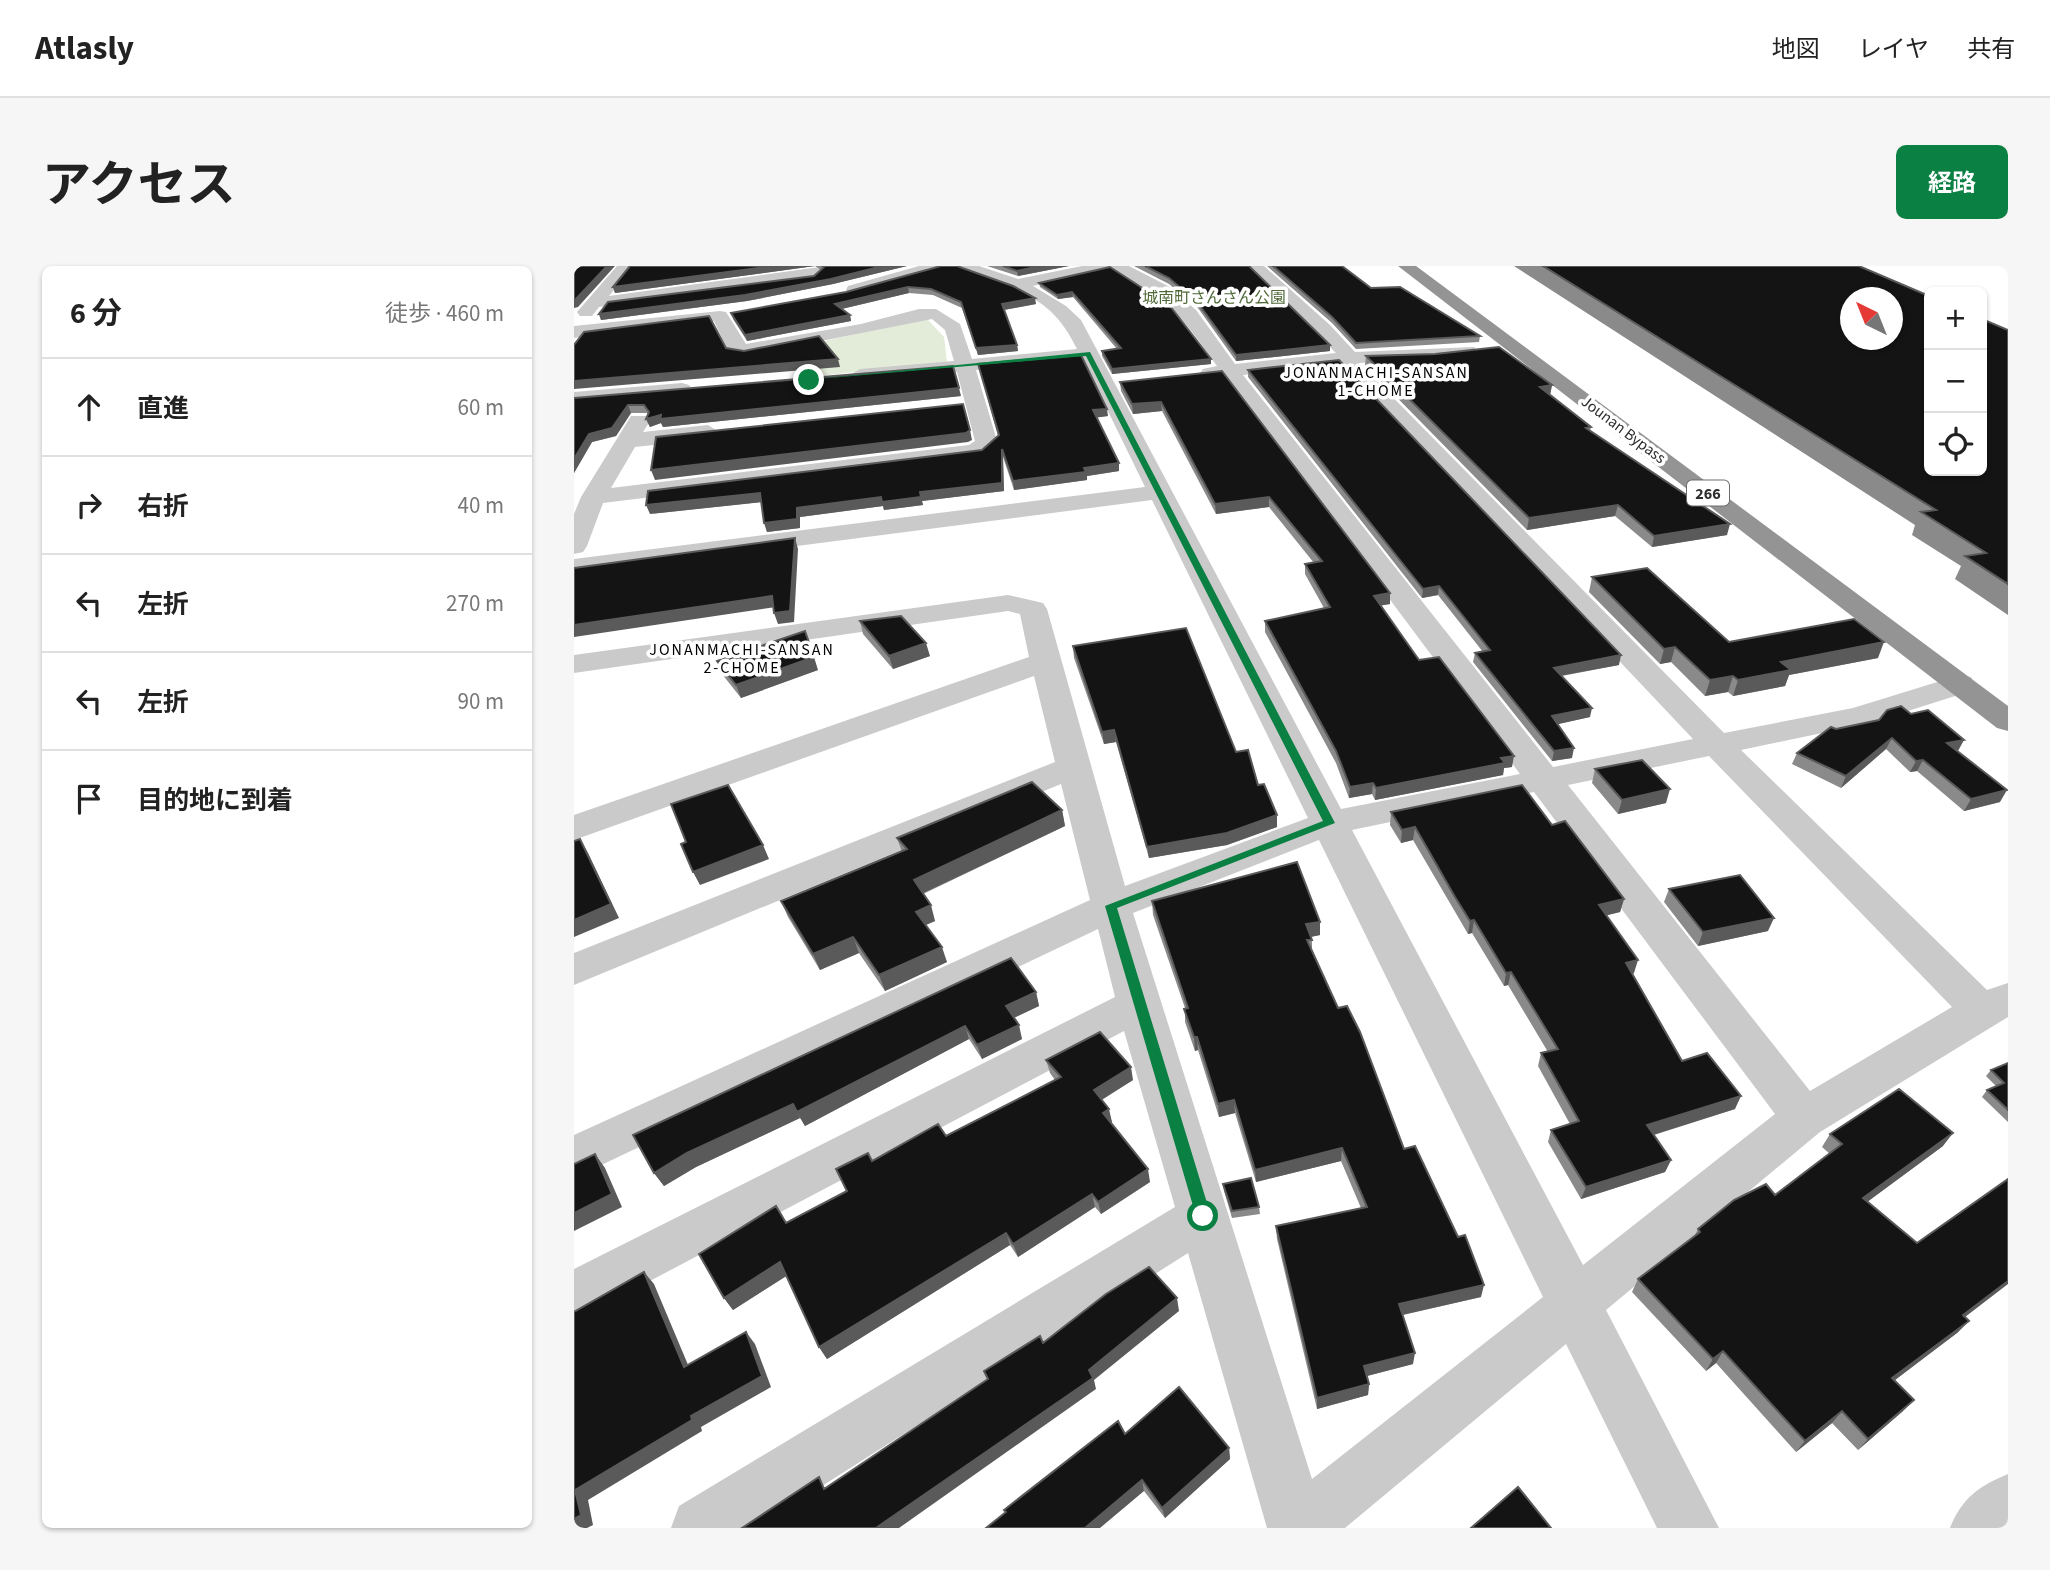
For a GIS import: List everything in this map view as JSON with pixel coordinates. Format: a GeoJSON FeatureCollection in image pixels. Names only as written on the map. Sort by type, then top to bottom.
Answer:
{"type":"FeatureCollection","features":[{"type":"Feature","properties":{"kind":"highway","name":"Jounan Bypass"},"geometry":{"type":"LineString","coordinates":[[1406,266],[2008,721]]}},
{"type":"Feature","properties":{"kind":"street"},"geometry":{"type":"LineString","coordinates":[[574,330],[592,303],[626,266]]}},
{"type":"Feature","properties":{"kind":"street"},"geometry":{"type":"LineString","coordinates":[[592,303],[819,274],[843,266]]}},
{"type":"Feature","properties":{"kind":"street"},"geometry":{"type":"LineString","coordinates":[[837,294],[936,266]]}},
{"type":"Feature","properties":{"kind":"street"},"geometry":{"type":"LineString","coordinates":[[962,266],[1018,284],[1054,303],[1072,320],[1107,373],[1159,492],[1689,1528]]}},
{"type":"Feature","properties":{"kind":"street"},"geometry":{"type":"LineString","coordinates":[[1018,284],[1107,266]]}},
{"type":"Feature","properties":{"kind":"street"},"geometry":{"type":"LineString","coordinates":[[1117,266],[1156,298],[1191,314],[1229,370],[1804,1118]]}},
{"type":"Feature","properties":{"kind":"street"},"geometry":{"type":"LineString","coordinates":[[574,664],[1008,603],[1033,610],[1138,1004],[1297,1528],[1804,1118],[1994,1005],[1715,743],[1345,358],[1345,351],[1324,329],[1254,266]]}},
{"type":"Feature","properties":{"kind":"street"},"geometry":{"type":"LineString","coordinates":[[574,330],[730,314],[736,349],[746,350],[863,329],[919,314],[936,314],[954,328],[987,444],[974,451],[593,497]]}},
{"type":"Feature","properties":{"kind":"street"},"geometry":{"type":"LineString","coordinates":[[1191,375],[1345,358],[1434,355],[1514,346]]}},
{"type":"Feature","properties":{"kind":"street"},"geometry":{"type":"LineString","coordinates":[[835,377],[965,364],[1107,373]]}},
{"type":"Feature","properties":{"kind":"street"},"geometry":{"type":"LineString","coordinates":[[574,398],[699,388]]}},
{"type":"Feature","properties":{"kind":"street"},"geometry":{"type":"LineString","coordinates":[[574,546],[593,497],[658,391]]}},
{"type":"Feature","properties":{"kind":"street"},"geometry":{"type":"LineString","coordinates":[[949,406],[976,403]]}},
{"type":"Feature","properties":{"kind":"street"},"geometry":{"type":"LineString","coordinates":[[626,441],[734,429]]}},
{"type":"Feature","properties":{"kind":"street"},"geometry":{"type":"LineString","coordinates":[[574,567],[1159,492]]}},
{"type":"Feature","properties":{"kind":"street"},"geometry":{"type":"LineString","coordinates":[[574,828],[1045,662]]}},
{"type":"Feature","properties":{"kind":"street"},"geometry":{"type":"LineString","coordinates":[[574,1157],[1111,906],[1329,823],[1859,716],[1960,684]]}},
{"type":"Feature","properties":{"kind":"street"},"geometry":{"type":"LineString","coordinates":[[574,970],[1073,767]]}},
{"type":"Feature","properties":{"kind":"street"},"geometry":{"type":"LineString","coordinates":[[574,1296],[1138,1004]]}},
{"type":"Feature","properties":{"kind":"street"},"geometry":{"type":"LineString","coordinates":[[701,1528],[1203,1216]]}},
{"type":"Feature","properties":{"kind":"street"},"geometry":{"type":"LineString","coordinates":[[1980,1528],[2008,1504]]}},
{"type":"Feature","properties":{"kind":"green space"},"geometry":{"type":"Polygon","coordinates":[[[928,320],[944,337],[947,362],[819,376],[793,348],[928,320]]]}},
{"type":"Feature","properties":{"kind":"building"},"geometry":{"type":"Polygon","coordinates":[[[574,266],[607,266],[574,301],[574,266]]]}},
{"type":"Feature","properties":{"kind":"building"},"geometry":{"type":"Polygon","coordinates":[[[630,266],[773,266],[613,287],[630,266]]]}},
{"type":"Feature","properties":{"kind":"building"},"geometry":{"type":"Polygon","coordinates":[[[822,266],[883,266],[745,295],[599,314],[608,302],[814,276],[824,267],[822,266]]]}},
{"type":"Feature","properties":{"kind":"building"},"geometry":{"type":"Polygon","coordinates":[[[941,266],[957,266],[1013,286],[1035,298],[1002,304],[1017,345],[976,348],[961,302],[931,289],[908,287],[835,304],[850,315],[745,335],[731,313],[846,292],[941,266]]]}},
{"type":"Feature","properties":{"kind":"building"},"geometry":{"type":"Polygon","coordinates":[[[1003,266],[1040,266],[1017,271],[1003,266]]]}},
{"type":"Feature","properties":{"kind":"building"},"geometry":{"type":"Polygon","coordinates":[[[1145,266],[1249,266],[1330,345],[1236,355],[1197,302],[1169,278],[1145,266]]]}},
{"type":"Feature","properties":{"kind":"building"},"geometry":{"type":"Polygon","coordinates":[[[1273,266],[1342,266],[1371,288],[1400,287],[1480,336],[1356,343],[1332,317],[1273,266]]]}},
{"type":"Feature","properties":{"kind":"building"},"geometry":{"type":"Polygon","coordinates":[[[1543,266],[1859,266],[1924,294],[1924,476],[1987,476],[1987,321],[2008,330],[2008,584],[1965,556],[1986,553],[1921,512],[1936,510],[1543,266]]]}},
{"type":"Feature","properties":{"kind":"building"},"geometry":{"type":"Polygon","coordinates":[[[1110,267],[1170,306],[1211,359],[1112,369],[1102,351],[1121,348],[1072,292],[1057,295],[1039,283],[1110,267]]]}},
{"type":"Feature","properties":{"kind":"building"},"geometry":{"type":"Polygon","coordinates":[[[709,316],[726,348],[744,351],[819,336],[838,359],[574,381],[574,345],[584,332],[709,316]]]}},
{"type":"Feature","properties":{"kind":"building"},"geometry":{"type":"Polygon","coordinates":[[[1499,347],[1552,385],[1540,387],[1591,427],[1586,428],[1730,524],[1654,536],[1618,505],[1529,518],[1366,356],[1435,354],[1499,347]]]}},
{"type":"Feature","properties":{"kind":"building"},"geometry":{"type":"Polygon","coordinates":[[[1081,355],[1107,409],[1093,410],[1119,463],[1084,468],[1086,472],[1013,481],[1002,449],[1002,483],[920,492],[921,497],[882,502],[881,497],[797,508],[797,519],[764,523],[760,493],[646,505],[648,491],[982,450],[999,435],[978,364],[1081,355]]]}},
{"type":"Feature","properties":{"kind":"building"},"geometry":{"type":"Polygon","coordinates":[[[1339,360],[1621,655],[1554,668],[1592,708],[1552,716],[1574,748],[1554,751],[1475,653],[1490,650],[1439,586],[1423,589],[1248,370],[1339,360]]]}},
{"type":"Feature","properties":{"kind":"building"},"geometry":{"type":"Polygon","coordinates":[[[953,366],[959,388],[660,419],[661,415],[646,419],[649,412],[644,405],[628,405],[612,428],[589,434],[574,459],[574,398],[953,366]]]}},
{"type":"Feature","properties":{"kind":"building"},"geometry":{"type":"Polygon","coordinates":[[[1222,371],[1390,593],[1374,596],[1419,660],[1439,657],[1514,756],[1501,758],[1505,763],[1376,788],[1373,783],[1350,787],[1336,751],[1265,621],[1330,607],[1305,564],[1322,561],[1269,497],[1215,504],[1161,402],[1132,404],[1120,382],[1222,371]]]}},
{"type":"Feature","properties":{"kind":"building"},"geometry":{"type":"Polygon","coordinates":[[[963,404],[970,430],[966,433],[651,470],[656,437],[963,404]]]}},
{"type":"Feature","properties":{"kind":"building"},"geometry":{"type":"Polygon","coordinates":[[[795,538],[790,611],[774,613],[772,596],[574,625],[574,568],[795,538]]]}},
{"type":"Feature","properties":{"kind":"building"},"geometry":{"type":"Polygon","coordinates":[[[1647,568],[1729,642],[1854,619],[1884,642],[1781,662],[1791,670],[1738,680],[1733,676],[1710,680],[1675,647],[1664,649],[1592,577],[1647,568]]]}},
{"type":"Feature","properties":{"kind":"building"},"geometry":{"type":"Polygon","coordinates":[[[901,616],[926,643],[889,656],[860,621],[901,616]]]}},
{"type":"Feature","properties":{"kind":"building"},"geometry":{"type":"Polygon","coordinates":[[[1186,628],[1236,752],[1248,750],[1258,785],[1264,784],[1277,815],[1227,833],[1147,847],[1114,730],[1102,732],[1073,646],[1186,628]]]}},
{"type":"Feature","properties":{"kind":"building"},"geometry":{"type":"Polygon","coordinates":[[[805,631],[814,657],[736,685],[717,661],[805,631]]]}},
{"type":"Feature","properties":{"kind":"building"},"geometry":{"type":"Polygon","coordinates":[[[1901,706],[1911,714],[1928,710],[1964,740],[1947,743],[2007,790],[1971,799],[1923,760],[1916,761],[1892,738],[1846,776],[1797,753],[1831,727],[1836,729],[1879,720],[1887,710],[1901,706]]]}},
{"type":"Feature","properties":{"kind":"building"},"geometry":{"type":"Polygon","coordinates":[[[1642,760],[1670,789],[1622,800],[1595,769],[1642,760]]]}},
{"type":"Feature","properties":{"kind":"building"},"geometry":{"type":"Polygon","coordinates":[[[1032,782],[1062,810],[914,880],[931,905],[916,912],[942,947],[879,975],[853,937],[813,954],[781,901],[907,849],[897,838],[1032,782]]]}},
{"type":"Feature","properties":{"kind":"building"},"geometry":{"type":"Polygon","coordinates":[[[728,785],[763,845],[693,872],[681,844],[686,842],[671,804],[728,785]]]}},
{"type":"Feature","properties":{"kind":"building"},"geometry":{"type":"Polygon","coordinates":[[[1522,785],[1552,825],[1565,821],[1624,899],[1599,905],[1638,960],[1626,963],[1682,1061],[1707,1053],[1741,1096],[1647,1125],[1671,1160],[1586,1187],[1551,1130],[1579,1121],[1541,1053],[1558,1049],[1511,972],[1506,973],[1474,920],[1470,921],[1415,827],[1402,830],[1391,812],[1522,785]]]}},
{"type":"Feature","properties":{"kind":"building"},"geometry":{"type":"Polygon","coordinates":[[[580,839],[611,904],[574,920],[574,841],[580,839]]]}},
{"type":"Feature","properties":{"kind":"building"},"geometry":{"type":"Polygon","coordinates":[[[1297,862],[1320,922],[1306,924],[1312,940],[1307,940],[1338,1008],[1347,1006],[1360,1032],[1404,1149],[1415,1146],[1458,1237],[1465,1235],[1484,1285],[1399,1304],[1415,1353],[1364,1366],[1369,1384],[1317,1398],[1276,1226],[1367,1207],[1342,1148],[1255,1170],[1234,1100],[1218,1104],[1197,1037],[1194,1037],[1184,1009],[1188,1008],[1152,901],[1297,862]]]}},
{"type":"Feature","properties":{"kind":"building"},"geometry":{"type":"Polygon","coordinates":[[[1740,875],[1774,918],[1703,932],[1669,889],[1740,875]]]}},
{"type":"Feature","properties":{"kind":"building"},"geometry":{"type":"Polygon","coordinates":[[[1011,958],[1036,992],[1006,1006],[1019,1025],[977,1045],[965,1026],[797,1112],[793,1104],[687,1153],[654,1173],[633,1135],[1011,958]]]}},
{"type":"Feature","properties":{"kind":"building"},"geometry":{"type":"Polygon","coordinates":[[[1100,1032],[1131,1067],[1094,1090],[1109,1109],[1103,1113],[1148,1169],[1098,1202],[1092,1194],[1013,1244],[1006,1233],[819,1347],[780,1262],[724,1298],[699,1254],[776,1206],[786,1223],[847,1191],[836,1169],[868,1153],[872,1161],[938,1124],[946,1136],[1061,1077],[1046,1060],[1100,1032]]]}},
{"type":"Feature","properties":{"kind":"building"},"geometry":{"type":"Polygon","coordinates":[[[2008,1063],[2008,1110],[1987,1090],[2004,1083],[1991,1070],[2008,1063]]]}},
{"type":"Feature","properties":{"kind":"building"},"geometry":{"type":"Polygon","coordinates":[[[1899,1089],[1953,1133],[1863,1198],[1917,1243],[2008,1179],[2008,1281],[1963,1315],[1969,1321],[1892,1378],[1914,1400],[1868,1439],[1842,1411],[1805,1441],[1723,1351],[1713,1359],[1638,1279],[1700,1232],[1698,1229],[1734,1200],[1766,1184],[1775,1195],[1842,1144],[1830,1134],[1899,1089]]]}},
{"type":"Feature","properties":{"kind":"building"},"geometry":{"type":"Polygon","coordinates":[[[595,1154],[612,1194],[574,1213],[574,1164],[595,1154]]]}},
{"type":"Feature","properties":{"kind":"building"},"geometry":{"type":"Polygon","coordinates":[[[1251,1178],[1259,1207],[1232,1211],[1223,1184],[1251,1178]]]}},
{"type":"Feature","properties":{"kind":"building"},"geometry":{"type":"Polygon","coordinates":[[[1149,1267],[1177,1298],[1089,1370],[1093,1378],[876,1528],[742,1528],[819,1477],[824,1489],[988,1379],[984,1371],[1040,1336],[1043,1343],[1106,1294],[1149,1267]]]}},
{"type":"Feature","properties":{"kind":"building"},"geometry":{"type":"Polygon","coordinates":[[[644,1272],[684,1367],[746,1332],[762,1376],[691,1416],[692,1420],[575,1490],[581,1515],[574,1519],[574,1312],[644,1272]]]}},
{"type":"Feature","properties":{"kind":"building"},"geometry":{"type":"Polygon","coordinates":[[[1179,1387],[1229,1448],[1162,1508],[1142,1480],[1085,1528],[986,1528],[1006,1512],[1004,1510],[1118,1421],[1125,1434],[1179,1387]]]}},
{"type":"Feature","properties":{"kind":"building"},"geometry":{"type":"Polygon","coordinates":[[[1518,1487],[1551,1528],[1471,1528],[1518,1487]]]}},
{"type":"Feature","properties":{"kind":"district","name":"JONANMACHI-SANSAN 1-CHOME"},"geometry":{"type":"Point","coordinates":[1376,381]}},
{"type":"Feature","properties":{"kind":"district","name":"JONANMACHI-SANSAN 2-CHOME"},"geometry":{"type":"Point","coordinates":[742,658]}},
{"type":"Feature","properties":{"kind":"route"},"geometry":{"type":"LineString","coordinates":[[809,380],[1088,354],[1329,823],[1111,906],[1203,1216]]}},
{"type":"Feature","properties":{"kind":"park label","name":"城南町さんさん公園"},"geometry":{"type":"Point","coordinates":[1214,297]}}]}
